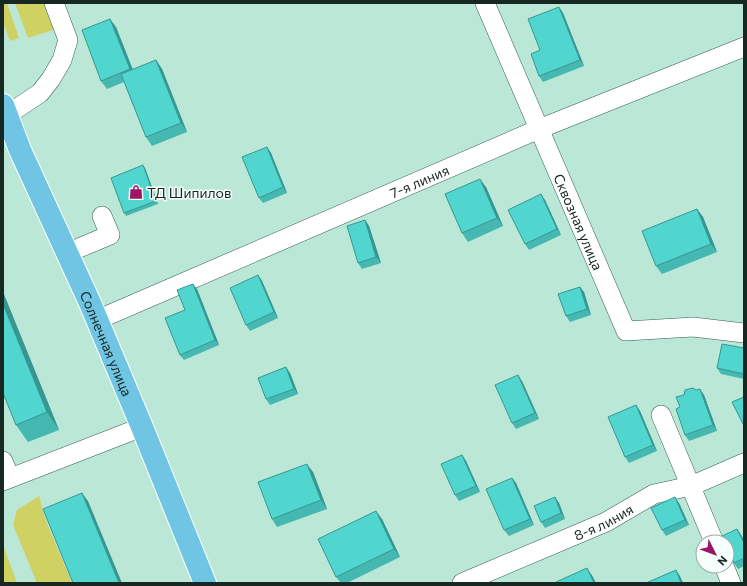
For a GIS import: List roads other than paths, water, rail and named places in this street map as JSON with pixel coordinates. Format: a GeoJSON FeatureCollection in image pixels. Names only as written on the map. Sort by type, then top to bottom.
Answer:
{"type":"FeatureCollection","features":[{"type":"Feature","properties":{"kind":"main road","name":"Солнечная улица"},"geometry":{"type":"LineString","coordinates":[[4,112],[97,320],[206,583]]}},
{"type":"Feature","properties":{"kind":"street"},"geometry":{"type":"LineString","coordinates":[[4,112],[40,93],[51,79],[62,60],[68,40],[54,3]]}},
{"type":"Feature","properties":{"kind":"street","name":"Сквозная улица"},"geometry":{"type":"LineString","coordinates":[[485,3],[626,331],[693,327],[744,333]]}},
{"type":"Feature","properties":{"kind":"street","name":"7-я линия"},"geometry":{"type":"LineString","coordinates":[[97,320],[539,129],[744,47]]}},
{"type":"Feature","properties":{"kind":"street"},"geometry":{"type":"LineString","coordinates":[[67,254],[110,235],[102,216]]}},
{"type":"Feature","properties":{"kind":"street"},"geometry":{"type":"LineString","coordinates":[[661,415],[711,534]]}},
{"type":"Feature","properties":{"kind":"street"},"geometry":{"type":"LineString","coordinates":[[6,473],[142,427]]}},
{"type":"Feature","properties":{"kind":"street","name":"8-я линия"},"geometry":{"type":"LineString","coordinates":[[462,583],[606,522],[654,494],[691,486],[744,463]]}},
{"type":"Feature","properties":{"kind":"place","name":"ТД Шипилов"},"geometry":{"type":"Point","coordinates":[136,192]}}]}
